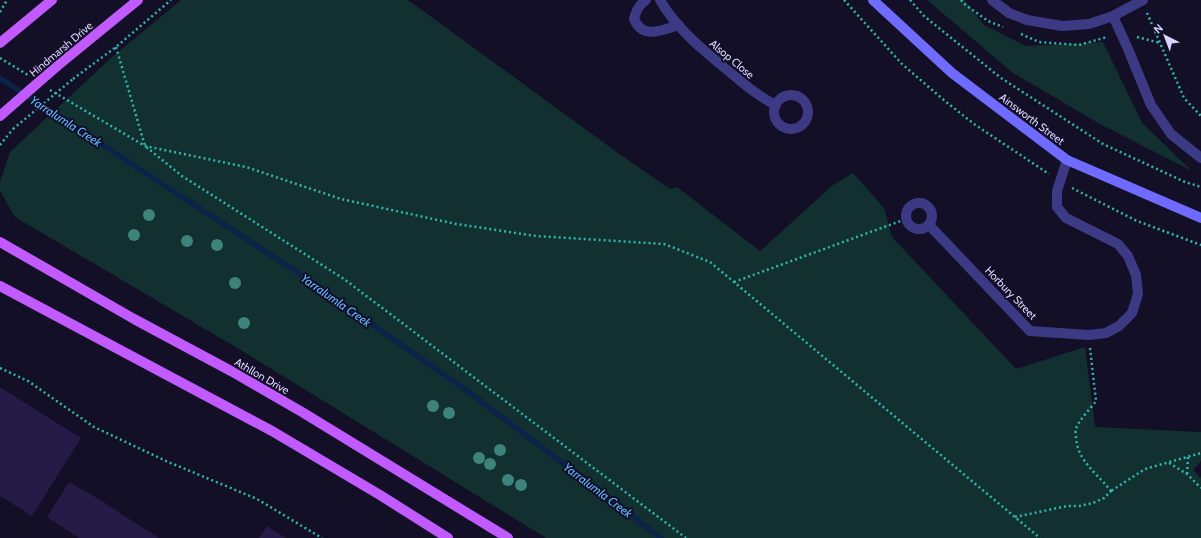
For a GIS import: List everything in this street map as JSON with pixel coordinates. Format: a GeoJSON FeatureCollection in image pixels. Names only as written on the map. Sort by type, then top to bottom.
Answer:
{"type":"FeatureCollection","features":[{"type":"Feature","properties":{"kind":"main road"},"geometry":{"type":"LineString","coordinates":[[0,44],[52,0]]}},
{"type":"Feature","properties":{"kind":"main road","name":"Hindmarsh Drive"},"geometry":{"type":"LineString","coordinates":[[0,116],[56,67],[138,0]]}},
{"type":"Feature","properties":{"kind":"main road","name":"Athllon Drive"},"geometry":{"type":"LineString","coordinates":[[2,242],[134,319],[231,371],[302,412],[508,538]]}},
{"type":"Feature","properties":{"kind":"main road"},"geometry":{"type":"LineString","coordinates":[[0,286],[272,431],[380,495],[448,538]]}},
{"type":"Feature","properties":{"kind":"street"},"geometry":{"type":"LineString","coordinates":[[646,0],[636,10],[634,19],[640,28],[649,32],[655,32],[678,24]]}},
{"type":"Feature","properties":{"kind":"street","name":"Alsop Close"},"geometry":{"type":"LineString","coordinates":[[660,0],[678,24],[696,44],[753,92],[776,105]]}},
{"type":"Feature","properties":{"kind":"street","name":"Ainsworth Street"},"geometry":{"type":"LineString","coordinates":[[873,0],[952,73],[1067,160],[1201,218]]}},
{"type":"Feature","properties":{"kind":"street"},"geometry":{"type":"LineString","coordinates":[[992,0],[1009,13],[1026,20],[1062,26],[1089,24],[1113,16],[1143,1]]}},
{"type":"Feature","properties":{"kind":"street"},"geometry":{"type":"LineString","coordinates":[[1113,16],[1122,34],[1151,105],[1171,134],[1201,158]]}},
{"type":"Feature","properties":{"kind":"street","name":"Horbury Street"},"geometry":{"type":"LineString","coordinates":[[928,225],[1030,331],[1089,335],[1106,333],[1119,326],[1132,313],[1138,294],[1136,275],[1128,256],[1118,244],[1066,218],[1057,207],[1057,190],[1067,160]]}},
{"type":"Feature","properties":{"kind":"street"},"geometry":{"type":"LineString","coordinates":[[924,202],[932,210],[933,217],[931,224],[926,228],[913,228],[906,219],[906,214],[912,204],[924,202]]}},
{"type":"Feature","properties":{"kind":"path"},"geometry":{"type":"LineString","coordinates":[[0,12],[7,0]]}},
{"type":"Feature","properties":{"kind":"path"},"geometry":{"type":"LineString","coordinates":[[0,145],[13,129],[73,79],[116,47],[171,0]]}},
{"type":"Feature","properties":{"kind":"path"},"geometry":{"type":"LineString","coordinates":[[844,0],[902,64],[974,124],[1040,170],[1137,222],[1201,245]]}},
{"type":"Feature","properties":{"kind":"path"},"geometry":{"type":"LineString","coordinates":[[910,0],[924,16],[1001,78],[1103,144],[1185,182],[1201,187]]}},
{"type":"Feature","properties":{"kind":"path"},"geometry":{"type":"LineString","coordinates":[[1143,1],[1184,98],[1201,116]]}},
{"type":"Feature","properties":{"kind":"path"},"geometry":{"type":"LineString","coordinates":[[1122,34],[1160,43]]}},
{"type":"Feature","properties":{"kind":"path"},"geometry":{"type":"LineString","coordinates":[[116,47],[145,146]]}},
{"type":"Feature","properties":{"kind":"path"},"geometry":{"type":"LineString","coordinates":[[61,97],[145,146],[182,176],[344,279],[686,538]]}},
{"type":"Feature","properties":{"kind":"path"},"geometry":{"type":"LineString","coordinates":[[145,146],[246,167],[341,199],[456,224],[536,236],[664,244],[710,262],[1040,538]]}},
{"type":"Feature","properties":{"kind":"path"},"geometry":{"type":"LineString","coordinates":[[733,282],[906,219]]}},
{"type":"Feature","properties":{"kind":"path"},"geometry":{"type":"LineString","coordinates":[[1089,335],[1096,401],[1076,429],[1076,441],[1081,455],[1088,467],[1102,479],[1111,491]]}},
{"type":"Feature","properties":{"kind":"path"},"geometry":{"type":"LineString","coordinates":[[0,368],[28,381],[94,427],[166,461],[257,500],[322,538]]}},
{"type":"Feature","properties":{"kind":"path"},"geometry":{"type":"LineString","coordinates":[[1015,517],[1067,506],[1093,504],[1145,469],[1158,464],[1169,463],[1201,453]]}},
{"type":"Feature","properties":{"kind":"path"},"geometry":{"type":"LineString","coordinates":[[1187,474],[1188,457]]}},
{"type":"Feature","properties":{"kind":"path"},"geometry":{"type":"LineString","coordinates":[[1169,463],[1187,474],[1201,488]]}},
{"type":"Feature","properties":{"kind":"green space"},"geometry":{"type":"Polygon","coordinates":[[[181,0],[408,0],[618,153],[670,189],[677,187],[760,251],[833,185],[853,173],[884,208],[892,237],[1016,369],[1085,347],[1095,427],[1201,432],[1201,461],[1193,470],[1201,478],[1201,538],[546,538],[244,352],[15,217],[0,191],[0,182],[10,152],[111,58],[181,0]]]}},
{"type":"Feature","properties":{"kind":"green space"},"geometry":{"type":"Polygon","coordinates":[[[927,0],[965,0],[984,25],[1026,46],[1103,42],[1142,123],[1192,171],[1100,124],[1013,73],[927,0]]]}},
{"type":"Feature","properties":{"kind":"building"},"geometry":{"type":"Polygon","coordinates":[[[0,387],[81,438],[32,516],[0,496],[0,387]]]}},
{"type":"Feature","properties":{"kind":"building"},"geometry":{"type":"Polygon","coordinates":[[[69,482],[159,538],[79,538],[47,517],[69,482]]]}},
{"type":"Feature","properties":{"kind":"building"},"geometry":{"type":"Polygon","coordinates":[[[267,526],[286,538],[259,538],[267,526]]]}},
{"type":"Feature","properties":{"kind":"waterway","name":"Yarralumla Creek"},"geometry":{"type":"LineString","coordinates":[[0,78],[297,272],[469,392],[661,538]]}}]}
